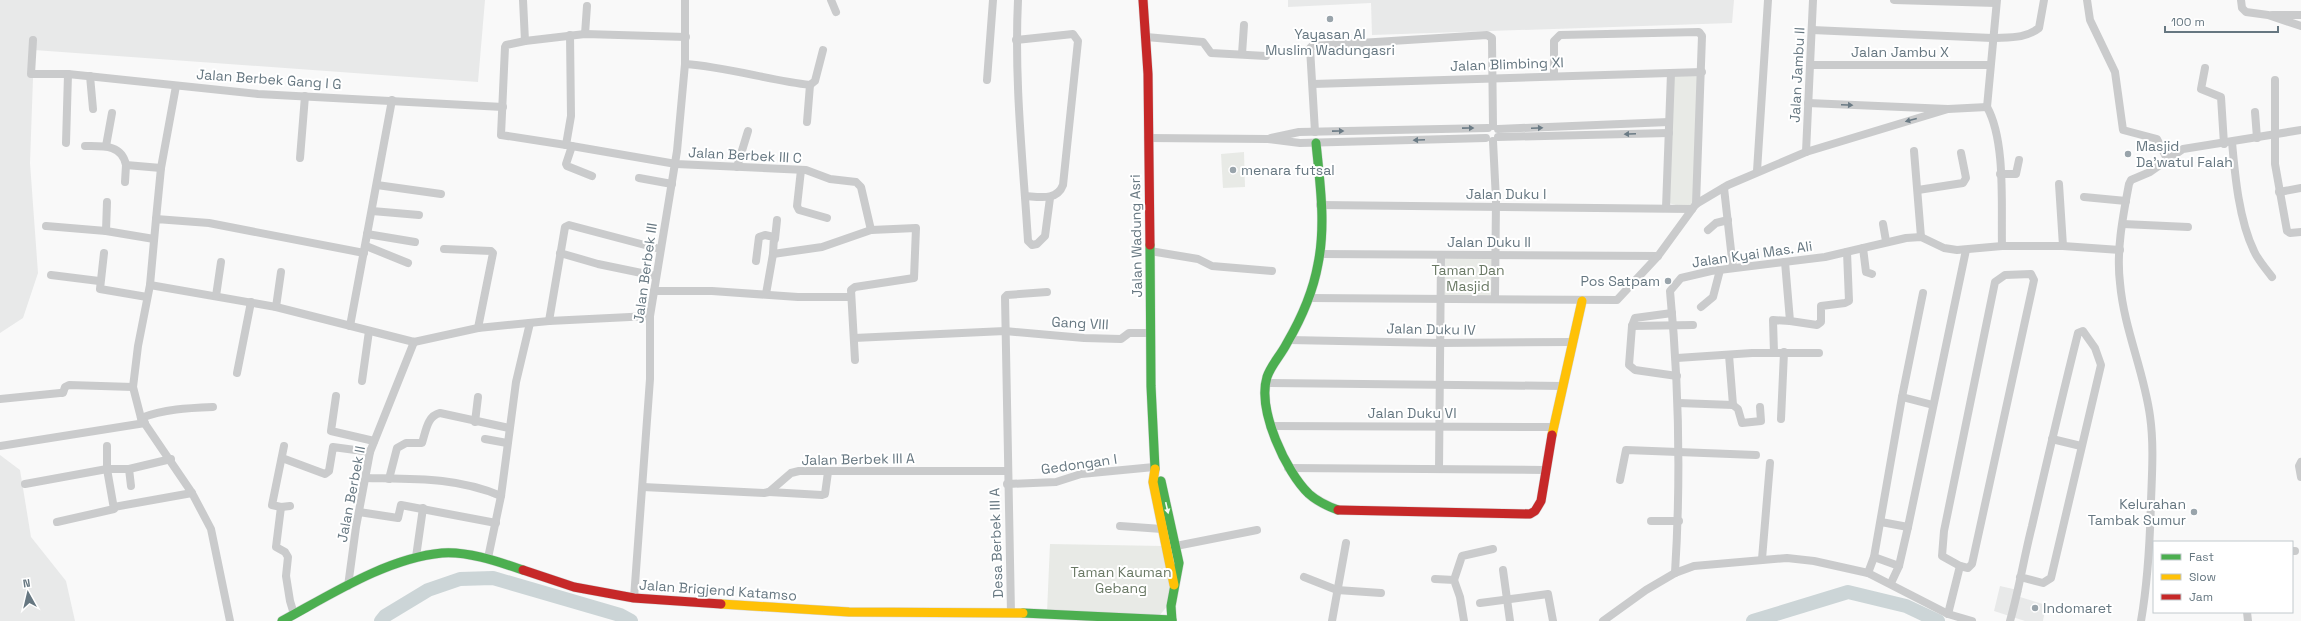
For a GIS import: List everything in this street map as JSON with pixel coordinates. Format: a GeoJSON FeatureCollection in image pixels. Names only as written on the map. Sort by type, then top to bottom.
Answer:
{"type":"FeatureCollection","features":[{"type":"Feature","properties":{"kind":"street"},"geometry":{"type":"LineString","coordinates":[[523,0],[525,41]]}},
{"type":"Feature","properties":{"kind":"street","name":"Jalan Berbek III"},"geometry":{"type":"LineString","coordinates":[[634,594],[650,379],[650,316],[660,250],[676,164],[685,64],[685,0]]}},
{"type":"Feature","properties":{"kind":"street"},"geometry":{"type":"LineString","coordinates":[[831,0],[836,12]]}},
{"type":"Feature","properties":{"kind":"street"},"geometry":{"type":"LineString","coordinates":[[987,80],[993,0]]}},
{"type":"Feature","properties":{"kind":"street"},"geometry":{"type":"LineString","coordinates":[[1018,0],[1016,40],[1028,241],[1032,245],[1037,244],[1045,236],[1050,198]]}},
{"type":"Feature","properties":{"kind":"street","name":"Jalan Wadung Asri"},"geometry":{"type":"LineString","coordinates":[[1143,0],[1146,37],[1155,469],[1153,482],[1174,585]]}},
{"type":"Feature","properties":{"kind":"street"},"geometry":{"type":"LineString","coordinates":[[1757,172],[1768,0]]}},
{"type":"Feature","properties":{"kind":"street","name":"Jalan Jambu II"},"geometry":{"type":"LineString","coordinates":[[1806,152],[1813,0]]}},
{"type":"Feature","properties":{"kind":"street"},"geometry":{"type":"LineString","coordinates":[[1894,0],[1996,1],[1987,107],[1995,124],[2000,174],[2002,246]]}},
{"type":"Feature","properties":{"kind":"street"},"geometry":{"type":"LineString","coordinates":[[1812,30],[1992,38],[2020,37],[2032,34],[2039,28],[2042,21],[2044,0]]}},
{"type":"Feature","properties":{"kind":"street"},"geometry":{"type":"LineString","coordinates":[[2087,0],[2090,20],[2114,72],[2123,130],[2157,138],[2167,159]]}},
{"type":"Feature","properties":{"kind":"street"},"geometry":{"type":"LineString","coordinates":[[2241,0],[2243,10],[2268,15],[2301,26]]}},
{"type":"Feature","properties":{"kind":"street"},"geometry":{"type":"LineString","coordinates":[[585,34],[587,6]]}},
{"type":"Feature","properties":{"kind":"street"},"geometry":{"type":"LineString","coordinates":[[2268,15],[2301,15]]}},
{"type":"Feature","properties":{"kind":"street"},"geometry":{"type":"LineString","coordinates":[[1242,54],[1244,25]]}},
{"type":"Feature","properties":{"kind":"street"},"geometry":{"type":"LineString","coordinates":[[1554,76],[1554,41],[1557,36],[1698,31],[1702,36],[1702,72],[1694,207]]}},
{"type":"Feature","properties":{"kind":"street"},"geometry":{"type":"LineString","coordinates":[[503,107],[506,45],[525,41],[585,34],[686,36]]}},
{"type":"Feature","properties":{"kind":"street"},"geometry":{"type":"LineString","coordinates":[[1016,40],[1073,34],[1078,41],[1063,185],[1061,190],[1050,198],[1025,196]]}},
{"type":"Feature","properties":{"kind":"street"},"geometry":{"type":"LineString","coordinates":[[570,35],[571,116],[566,164],[567,166],[592,176]]}},
{"type":"Feature","properties":{"kind":"street"},"geometry":{"type":"LineString","coordinates":[[1315,132],[1310,48],[1312,46],[1487,35],[1492,41],[1493,133],[1496,208],[1495,299]]}},
{"type":"Feature","properties":{"kind":"street"},"geometry":{"type":"LineString","coordinates":[[1146,37],[1203,42],[1211,53],[1266,56]]}},
{"type":"Feature","properties":{"kind":"street","name":"Jalan Berbek Gang I G"},"geometry":{"type":"LineString","coordinates":[[33,40],[31,74],[68,74],[258,94],[503,107]]}},
{"type":"Feature","properties":{"kind":"street"},"geometry":{"type":"LineString","coordinates":[[806,122],[810,85],[815,81],[823,50]]}},
{"type":"Feature","properties":{"kind":"street"},"geometry":{"type":"LineString","coordinates":[[685,64],[727,69],[775,81],[810,85]]}},
{"type":"Feature","properties":{"kind":"street","name":"Jalan Jambu X"},"geometry":{"type":"LineString","coordinates":[[1810,65],[1990,65]]}},
{"type":"Feature","properties":{"kind":"street"},"geometry":{"type":"LineString","coordinates":[[2205,68],[2201,89],[2221,98],[2238,192],[2250,239],[2254,252],[2272,277]]}},
{"type":"Feature","properties":{"kind":"street","name":"Jalan Blimbing XI"},"geometry":{"type":"LineString","coordinates":[[1313,84],[1702,72]]}},
{"type":"Feature","properties":{"kind":"street"},"geometry":{"type":"LineString","coordinates":[[1666,208],[1671,73]]}},
{"type":"Feature","properties":{"kind":"street"},"geometry":{"type":"LineString","coordinates":[[66,143],[68,74]]}},
{"type":"Feature","properties":{"kind":"street"},"geometry":{"type":"LineString","coordinates":[[90,76],[93,108]]}},
{"type":"Feature","properties":{"kind":"street"},"geometry":{"type":"LineString","coordinates":[[2275,80],[2275,164],[2279,192],[2287,231],[2290,233],[2301,232]]}},
{"type":"Feature","properties":{"kind":"street"},"geometry":{"type":"LineString","coordinates":[[176,86],[161,168],[150,285],[133,387],[143,420],[171,459],[192,493],[211,529],[230,621]]}},
{"type":"Feature","properties":{"kind":"street"},"geometry":{"type":"LineString","coordinates":[[300,158],[305,96]]}},
{"type":"Feature","properties":{"kind":"street"},"geometry":{"type":"LineString","coordinates":[[350,326],[392,100]]}},
{"type":"Feature","properties":{"kind":"street"},"geometry":{"type":"LineString","coordinates":[[1808,103],[1948,109],[1987,107]]}},
{"type":"Feature","properties":{"kind":"street","name":"Jalan Berbek III C"},"geometry":{"type":"LineString","coordinates":[[503,107],[501,135],[569,145],[676,164],[809,171],[830,179],[859,184],[871,230]]}},
{"type":"Feature","properties":{"kind":"street"},"geometry":{"type":"LineString","coordinates":[[1308,298],[1582,301],[1617,300],[1658,256],[1694,207],[1728,185],[1806,152],[1948,109]]}},
{"type":"Feature","properties":{"kind":"street"},"geometry":{"type":"LineString","coordinates":[[2256,112],[2257,138]]}},
{"type":"Feature","properties":{"kind":"street"},"geometry":{"type":"LineString","coordinates":[[106,146],[112,113]]}},
{"type":"Feature","properties":{"kind":"street"},"geometry":{"type":"LineString","coordinates":[[1148,138],[1268,139],[1291,143],[1316,143],[1669,122]]}},
{"type":"Feature","properties":{"kind":"street"},"geometry":{"type":"LineString","coordinates":[[2141,621],[2150,589],[2152,558],[2153,465],[2150,418],[2146,391],[2122,302],[2119,282],[2120,250],[2123,224],[2131,180],[2150,172],[2183,149],[2228,143],[2301,130]]}},
{"type":"Feature","properties":{"kind":"street"},"geometry":{"type":"LineString","coordinates":[[737,167],[748,131]]}},
{"type":"Feature","properties":{"kind":"street"},"geometry":{"type":"LineString","coordinates":[[1268,139],[1299,132],[1669,133]]}},
{"type":"Feature","properties":{"kind":"street"},"geometry":{"type":"LineString","coordinates":[[1316,143],[1320,205],[1320,254],[1308,298],[1289,340],[1266,383],[1270,426],[1288,468],[1320,502],[1334,510],[1530,514],[1536,512],[1540,506],[1545,470],[1582,301]]}},
{"type":"Feature","properties":{"kind":"street"},"geometry":{"type":"LineString","coordinates":[[85,146],[106,146],[120,151],[124,156],[126,165],[124,182]]}},
{"type":"Feature","properties":{"kind":"street"},"geometry":{"type":"LineString","coordinates":[[1914,151],[1921,237],[1944,248],[1966,250],[2002,246],[2063,246],[2120,250]]}},
{"type":"Feature","properties":{"kind":"street"},"geometry":{"type":"LineString","coordinates":[[1918,190],[1965,181],[1961,153]]}},
{"type":"Feature","properties":{"kind":"street"},"geometry":{"type":"LineString","coordinates":[[2000,174],[2017,173],[2019,160]]}},
{"type":"Feature","properties":{"kind":"street"},"geometry":{"type":"LineString","coordinates":[[126,165],[161,168]]}},
{"type":"Feature","properties":{"kind":"street"},"geometry":{"type":"LineString","coordinates":[[801,170],[797,206],[799,210],[827,218]]}},
{"type":"Feature","properties":{"kind":"street"},"geometry":{"type":"LineString","coordinates":[[639,178],[672,184]]}},
{"type":"Feature","properties":{"kind":"street"},"geometry":{"type":"LineString","coordinates":[[2059,184],[2063,246]]}},
{"type":"Feature","properties":{"kind":"street"},"geometry":{"type":"LineString","coordinates":[[377,185],[441,194]]}},
{"type":"Feature","properties":{"kind":"street"},"geometry":{"type":"LineString","coordinates":[[1728,185],[1726,206],[1733,268]]}},
{"type":"Feature","properties":{"kind":"street"},"geometry":{"type":"LineString","coordinates":[[2279,192],[2301,188]]}},
{"type":"Feature","properties":{"kind":"street"},"geometry":{"type":"LineString","coordinates":[[2084,197],[2126,201]]}},
{"type":"Feature","properties":{"kind":"street"},"geometry":{"type":"LineString","coordinates":[[106,231],[107,202]]}},
{"type":"Feature","properties":{"kind":"street","name":"Jalan Duku I"},"geometry":{"type":"LineString","coordinates":[[1320,205],[1496,208],[1694,207]]}},
{"type":"Feature","properties":{"kind":"street"},"geometry":{"type":"LineString","coordinates":[[372,211],[419,215]]}},
{"type":"Feature","properties":{"kind":"street"},"geometry":{"type":"LineString","coordinates":[[156,219],[209,223],[365,249],[408,263]]}},
{"type":"Feature","properties":{"kind":"street"},"geometry":{"type":"LineString","coordinates":[[766,294],[777,220]]}},
{"type":"Feature","properties":{"kind":"street"},"geometry":{"type":"LineString","coordinates":[[1708,230],[1716,223],[1728,220]]}},
{"type":"Feature","properties":{"kind":"street"},"geometry":{"type":"LineString","coordinates":[[549,321],[565,227],[568,224],[660,250]]}},
{"type":"Feature","properties":{"kind":"street"},"geometry":{"type":"LineString","coordinates":[[1883,224],[1886,241]]}},
{"type":"Feature","properties":{"kind":"street"},"geometry":{"type":"LineString","coordinates":[[2123,224],[2188,227]]}},
{"type":"Feature","properties":{"kind":"street"},"geometry":{"type":"LineString","coordinates":[[46,226],[106,231],[154,239]]}},
{"type":"Feature","properties":{"kind":"street"},"geometry":{"type":"LineString","coordinates":[[773,254],[822,247],[871,230],[916,228],[916,276],[912,279],[855,287],[851,290],[855,360]]}},
{"type":"Feature","properties":{"kind":"street"},"geometry":{"type":"LineString","coordinates":[[367,234],[414,242]]}},
{"type":"Feature","properties":{"kind":"street"},"geometry":{"type":"LineString","coordinates":[[756,261],[759,237],[765,235],[775,239]]}},
{"type":"Feature","properties":{"kind":"street","name":"Jalan Kyai Mas. Ali"},"geometry":{"type":"LineString","coordinates":[[1675,573],[1678,521],[1679,454],[1677,358],[1670,291],[1676,282],[1681,278],[1720,270],[1786,262],[1847,252],[1886,241],[1921,237]]}},
{"type":"Feature","properties":{"kind":"street"},"geometry":{"type":"LineString","coordinates":[[1863,248],[1866,272],[1872,274]]}},
{"type":"Feature","properties":{"kind":"street"},"geometry":{"type":"LineString","coordinates":[[444,249],[491,251],[493,254],[478,328]]}},
{"type":"Feature","properties":{"kind":"street"},"geometry":{"type":"LineString","coordinates":[[1895,574],[1908,527],[1966,250]]}},
{"type":"Feature","properties":{"kind":"street"},"geometry":{"type":"LineString","coordinates":[[1150,251],[1198,259],[1212,266],[1272,270]]}},
{"type":"Feature","properties":{"kind":"street"},"geometry":{"type":"LineString","coordinates":[[1774,352],[1773,320],[1820,324],[1821,306],[1849,301],[1847,252]]}},
{"type":"Feature","properties":{"kind":"street"},"geometry":{"type":"LineString","coordinates":[[104,253],[99,281],[101,290],[147,297]]}},
{"type":"Feature","properties":{"kind":"street"},"geometry":{"type":"LineString","coordinates":[[560,253],[598,264],[656,276]]}},
{"type":"Feature","properties":{"kind":"street","name":"Jalan Duku II"},"geometry":{"type":"LineString","coordinates":[[1320,254],[1658,256]]}},
{"type":"Feature","properties":{"kind":"street"},"geometry":{"type":"LineString","coordinates":[[1439,469],[1441,255]]}},
{"type":"Feature","properties":{"kind":"street"},"geometry":{"type":"LineString","coordinates":[[216,296],[221,262]]}},
{"type":"Feature","properties":{"kind":"street"},"geometry":{"type":"LineString","coordinates":[[1786,262],[1790,321]]}},
{"type":"Feature","properties":{"kind":"street"},"geometry":{"type":"LineString","coordinates":[[1700,307],[1712,299],[1720,270]]}},
{"type":"Feature","properties":{"kind":"street"},"geometry":{"type":"LineString","coordinates":[[276,307],[281,272]]}},
{"type":"Feature","properties":{"kind":"street"},"geometry":{"type":"LineString","coordinates":[[2031,274],[2034,280],[1972,564],[1968,568],[1960,566],[1942,556],[1944,531],[1995,282],[2005,275],[2031,274]]}},
{"type":"Feature","properties":{"kind":"street"},"geometry":{"type":"LineString","coordinates":[[51,275],[99,281]]}},
{"type":"Feature","properties":{"kind":"street"},"geometry":{"type":"LineString","coordinates":[[150,285],[276,307],[414,342],[478,328],[549,321],[650,316]]}},
{"type":"Feature","properties":{"kind":"street"},"geometry":{"type":"LineString","coordinates":[[654,291],[712,291],[798,297],[851,297]]}},
{"type":"Feature","properties":{"kind":"street","name":"Desa Berbek III A"},"geometry":{"type":"LineString","coordinates":[[1011,608],[1007,484],[1008,398],[1005,331],[1007,295],[1047,292]]}},
{"type":"Feature","properties":{"kind":"street"},"geometry":{"type":"LineString","coordinates":[[1872,565],[1881,522],[1902,397],[1923,294]]}},
{"type":"Feature","properties":{"kind":"street"},"geometry":{"type":"LineString","coordinates":[[237,373],[251,302]]}},
{"type":"Feature","properties":{"kind":"street"},"geometry":{"type":"LineString","coordinates":[[1672,313],[1637,317],[1632,326],[1630,367],[1634,370],[1677,376]]}},
{"type":"Feature","properties":{"kind":"street"},"geometry":{"type":"LineString","coordinates":[[488,558],[501,496],[516,382],[530,323]]}},
{"type":"Feature","properties":{"kind":"street"},"geometry":{"type":"LineString","coordinates":[[1632,326],[1693,325]]}},
{"type":"Feature","properties":{"kind":"street"},"geometry":{"type":"LineString","coordinates":[[362,381],[369,331]]}},
{"type":"Feature","properties":{"kind":"street","name":"Gang VIII"},"geometry":{"type":"LineString","coordinates":[[854,338],[1005,331],[1084,338],[1121,339],[1129,333],[1151,333]]}},
{"type":"Feature","properties":{"kind":"street"},"geometry":{"type":"LineString","coordinates":[[2010,619],[2078,333],[2083,331],[2095,348],[2101,365],[2051,578],[2043,583],[2020,577]]}},
{"type":"Feature","properties":{"kind":"street","name":"Jalan Duku IV"},"geometry":{"type":"LineString","coordinates":[[1289,340],[1440,343],[1573,342]]}},
{"type":"Feature","properties":{"kind":"street","name":"Jalan Berbek II"},"geometry":{"type":"LineString","coordinates":[[348,586],[370,452],[414,342]]}},
{"type":"Feature","properties":{"kind":"street"},"geometry":{"type":"LineString","coordinates":[[1677,358],[1774,352],[1820,353]]}},
{"type":"Feature","properties":{"kind":"street"},"geometry":{"type":"LineString","coordinates":[[1781,419],[1784,352]]}},
{"type":"Feature","properties":{"kind":"street"},"geometry":{"type":"LineString","coordinates":[[1729,354],[1733,404],[1738,409],[1742,423],[1761,421],[1760,407]]}},
{"type":"Feature","properties":{"kind":"street"},"geometry":{"type":"LineString","coordinates":[[1266,383],[1440,383],[1563,386]]}},
{"type":"Feature","properties":{"kind":"street"},"geometry":{"type":"LineString","coordinates":[[0,399],[60,393],[69,385],[133,387]]}},
{"type":"Feature","properties":{"kind":"street"},"geometry":{"type":"LineString","coordinates":[[336,396],[331,431],[374,441]]}},
{"type":"Feature","properties":{"kind":"street"},"geometry":{"type":"LineString","coordinates":[[475,422],[478,397]]}},
{"type":"Feature","properties":{"kind":"street"},"geometry":{"type":"LineString","coordinates":[[1902,397],[1934,405]]}},
{"type":"Feature","properties":{"kind":"street"},"geometry":{"type":"LineString","coordinates":[[1678,403],[1733,404]]}},
{"type":"Feature","properties":{"kind":"street"},"geometry":{"type":"LineString","coordinates":[[0,446],[143,420],[155,412],[185,408],[213,407]]}},
{"type":"Feature","properties":{"kind":"street"},"geometry":{"type":"LineString","coordinates":[[389,479],[397,448],[406,443],[422,443],[431,417],[440,413],[475,422],[509,428]]}},
{"type":"Feature","properties":{"kind":"street","name":"Jalan Duku VI"},"geometry":{"type":"LineString","coordinates":[[1270,426],[1554,427]]}},
{"type":"Feature","properties":{"kind":"street"},"geometry":{"type":"LineString","coordinates":[[485,439],[507,443]]}},
{"type":"Feature","properties":{"kind":"street"},"geometry":{"type":"LineString","coordinates":[[2052,439],[2082,446]]}},
{"type":"Feature","properties":{"kind":"street"},"geometry":{"type":"LineString","coordinates":[[107,446],[107,469],[114,507]]}},
{"type":"Feature","properties":{"kind":"street"},"geometry":{"type":"LineString","coordinates":[[284,446],[272,506],[290,506]]}},
{"type":"Feature","properties":{"kind":"street"},"geometry":{"type":"LineString","coordinates":[[282,458],[325,474],[329,471],[333,447],[370,452]]}},
{"type":"Feature","properties":{"kind":"street"},"geometry":{"type":"LineString","coordinates":[[1620,480],[1626,450],[1679,454],[1756,455]]}},
{"type":"Feature","properties":{"kind":"street"},"geometry":{"type":"LineString","coordinates":[[25,484],[107,469],[129,469],[171,459]]}},
{"type":"Feature","properties":{"kind":"street"},"geometry":{"type":"LineString","coordinates":[[2301,462],[2299,466],[2301,477]]}},
{"type":"Feature","properties":{"kind":"street"},"geometry":{"type":"LineString","coordinates":[[1762,555],[1770,463]]}},
{"type":"Feature","properties":{"kind":"street"},"geometry":{"type":"LineString","coordinates":[[1288,468],[1545,470]]}},
{"type":"Feature","properties":{"kind":"street"},"geometry":{"type":"LineString","coordinates":[[129,469],[131,486]]}},
{"type":"Feature","properties":{"kind":"street","name":"Jalan Wadung Asri"},"geometry":{"type":"LineString","coordinates":[[1155,469],[1160,480],[1176,546],[1179,569],[1174,585],[1171,606],[1175,621]]}},
{"type":"Feature","properties":{"kind":"street","name":"Gedongan I"},"geometry":{"type":"LineString","coordinates":[[1007,484],[1056,482],[1081,474],[1155,469]]}},
{"type":"Feature","properties":{"kind":"street","name":"Jalan Berbek III A"},"geometry":{"type":"LineString","coordinates":[[769,492],[791,473],[1007,471]]}},
{"type":"Feature","properties":{"kind":"street"},"geometry":{"type":"LineString","coordinates":[[643,487],[822,495],[825,494],[828,472]]}},
{"type":"Feature","properties":{"kind":"street"},"geometry":{"type":"LineString","coordinates":[[365,478],[415,478],[479,487],[501,496]]}},
{"type":"Feature","properties":{"kind":"street"},"geometry":{"type":"LineString","coordinates":[[57,522],[112,510],[114,507],[192,493]]}},
{"type":"Feature","properties":{"kind":"street"},"geometry":{"type":"LineString","coordinates":[[359,512],[398,518],[401,505],[496,523]]}},
{"type":"Feature","properties":{"kind":"street"},"geometry":{"type":"LineString","coordinates":[[281,507],[276,547],[285,552],[288,557],[287,584],[294,614]]}},
{"type":"Feature","properties":{"kind":"street"},"geometry":{"type":"LineString","coordinates":[[416,558],[423,508]]}},
{"type":"Feature","properties":{"kind":"street"},"geometry":{"type":"LineString","coordinates":[[1651,521],[1678,521]]}},
{"type":"Feature","properties":{"kind":"street"},"geometry":{"type":"LineString","coordinates":[[1881,522],[1908,527]]}},
{"type":"Feature","properties":{"kind":"street"},"geometry":{"type":"LineString","coordinates":[[1120,526],[1162,529]]}},
{"type":"Feature","properties":{"kind":"street"},"geometry":{"type":"LineString","coordinates":[[1176,546],[1257,530]]}},
{"type":"Feature","properties":{"kind":"street"},"geometry":{"type":"LineString","coordinates":[[1332,621],[1346,543]]}},
{"type":"Feature","properties":{"kind":"street"},"geometry":{"type":"LineString","coordinates":[[1464,621],[1460,597],[1454,580],[1462,556],[1493,549]]}},
{"type":"Feature","properties":{"kind":"street","name":"Jalan Brigjend Katamso"},"geometry":{"type":"LineString","coordinates":[[282,621],[348,586],[401,562],[443,552],[488,558],[574,587],[634,594],[849,612],[1011,608],[1175,621]]}},
{"type":"Feature","properties":{"kind":"street"},"geometry":{"type":"LineString","coordinates":[[1603,621],[1675,573],[1707,564],[1762,555],[1872,565],[1895,574],[1950,610],[1972,621]]}},
{"type":"Feature","properties":{"kind":"street"},"geometry":{"type":"LineString","coordinates":[[1872,565],[1895,574]]}},
{"type":"Feature","properties":{"kind":"street"},"geometry":{"type":"LineString","coordinates":[[1950,610],[1960,566]]}},
{"type":"Feature","properties":{"kind":"street"},"geometry":{"type":"LineString","coordinates":[[1503,570],[1510,621]]}},
{"type":"Feature","properties":{"kind":"street"},"geometry":{"type":"LineString","coordinates":[[1304,577],[1337,590],[1381,593]]}},
{"type":"Feature","properties":{"kind":"street"},"geometry":{"type":"LineString","coordinates":[[1435,579],[1454,580]]}},
{"type":"Feature","properties":{"kind":"street"},"geometry":{"type":"LineString","coordinates":[[1480,603],[1548,594],[1553,621]]}},
{"type":"Feature","properties":{"kind":"street"},"geometry":{"type":"LineString","coordinates":[[1159,620],[1171,606]]}},
{"type":"Feature","properties":{"kind":"shaded area"},"geometry":{"type":"Polygon","coordinates":[[[0,0],[485,0],[478,82],[34,50],[30,163],[38,273],[23,318],[0,333],[0,0]]]}},
{"type":"Feature","properties":{"kind":"shaded area"},"geometry":{"type":"Polygon","coordinates":[[[1288,0],[1734,0],[1732,23],[1372,35],[1371,3],[1288,7],[1288,0]]]}},
{"type":"Feature","properties":{"kind":"shaded area"},"geometry":{"type":"Polygon","coordinates":[[[0,455],[20,470],[31,537],[66,581],[75,621],[0,621],[0,455]]]}},
{"type":"Feature","properties":{"kind":"shaded area"},"geometry":{"type":"Polygon","coordinates":[[[2000,586],[2022,591],[2020,597],[2046,605],[2043,621],[2025,621],[1994,611],[2000,586]]]}},
{"type":"Feature","properties":{"kind":"green space"},"geometry":{"type":"Polygon","coordinates":[[[1699,74],[1693,205],[1680,206],[1668,203],[1673,75],[1699,74]]]}},
{"type":"Feature","properties":{"kind":"green space","name":"menara futsal"},"geometry":{"type":"Polygon","coordinates":[[[1244,152],[1245,187],[1223,188],[1221,154],[1244,152]]]}},
{"type":"Feature","properties":{"kind":"green space","name":"Taman Dan Masjid"},"geometry":{"type":"Polygon","coordinates":[[[1494,258],[1493,297],[1443,298],[1443,259],[1494,258]]]}},
{"type":"Feature","properties":{"kind":"green space","name":"Taman Kauman Gebang"},"geometry":{"type":"Polygon","coordinates":[[[1050,544],[1163,546],[1169,572],[1169,604],[1159,616],[1047,612],[1050,544]]]}},
{"type":"Feature","properties":{"kind":"waterway"},"geometry":{"type":"LineString","coordinates":[[381,621],[385,616],[428,590],[460,579],[493,578],[620,615],[631,621]]}},
{"type":"Feature","properties":{"kind":"waterway"},"geometry":{"type":"LineString","coordinates":[[1753,621],[1848,592],[1906,606],[1938,621]]}},
{"type":"Feature","properties":{"kind":"traffic: fast"},"geometry":{"type":"LineString","coordinates":[[1316,143],[1322,219],[1322,234],[1316,274],[1302,315],[1267,377],[1265,391],[1266,406],[1270,423],[1276,440],[1291,471],[1312,497],[1323,504],[1338,510]]}},
{"type":"Feature","properties":{"kind":"traffic: fast"},"geometry":{"type":"LineString","coordinates":[[1150,245],[1151,386],[1155,469]]}},
{"type":"Feature","properties":{"kind":"traffic: fast"},"geometry":{"type":"LineString","coordinates":[[1161,481],[1179,563],[1171,606],[1172,621]]}},
{"type":"Feature","properties":{"kind":"traffic: fast"},"geometry":{"type":"LineString","coordinates":[[282,621],[359,579],[401,562],[421,556],[442,553],[473,555],[523,570]]}},
{"type":"Feature","properties":{"kind":"traffic: fast"},"geometry":{"type":"LineString","coordinates":[[1023,613],[1172,620]]}},
{"type":"Feature","properties":{"kind":"traffic: slow"},"geometry":{"type":"LineString","coordinates":[[1552,435],[1582,301]]}},
{"type":"Feature","properties":{"kind":"traffic: slow"},"geometry":{"type":"LineString","coordinates":[[1155,469],[1153,482],[1174,585]]}},
{"type":"Feature","properties":{"kind":"traffic: slow"},"geometry":{"type":"LineString","coordinates":[[721,604],[849,612],[1023,613]]}},
{"type":"Feature","properties":{"kind":"traffic: jam"},"geometry":{"type":"LineString","coordinates":[[1143,0],[1148,74],[1150,245]]}},
{"type":"Feature","properties":{"kind":"traffic: jam"},"geometry":{"type":"LineString","coordinates":[[1338,510],[1530,514],[1535,511],[1541,501],[1552,435]]}},
{"type":"Feature","properties":{"kind":"traffic: jam"},"geometry":{"type":"LineString","coordinates":[[523,570],[574,587],[634,598],[721,604]]}},
{"type":"Feature","properties":{"kind":"place","name":"Yayasan Al Muslim Wadungasri"},"geometry":{"type":"Point","coordinates":[1330,19]}},
{"type":"Feature","properties":{"kind":"place","name":"Masjid Da'watul Falah"},"geometry":{"type":"Point","coordinates":[2128,154]}},
{"type":"Feature","properties":{"kind":"place","name":"menara futsal"},"geometry":{"type":"Point","coordinates":[1233,170]}},
{"type":"Feature","properties":{"kind":"place","name":"Pos Satpam"},"geometry":{"type":"Point","coordinates":[1668,281]}},
{"type":"Feature","properties":{"kind":"place","name":"Kelurahan Tambak Sumur"},"geometry":{"type":"Point","coordinates":[2194,512]}},
{"type":"Feature","properties":{"kind":"place","name":"Indomaret"},"geometry":{"type":"Point","coordinates":[2035,608]}}]}
